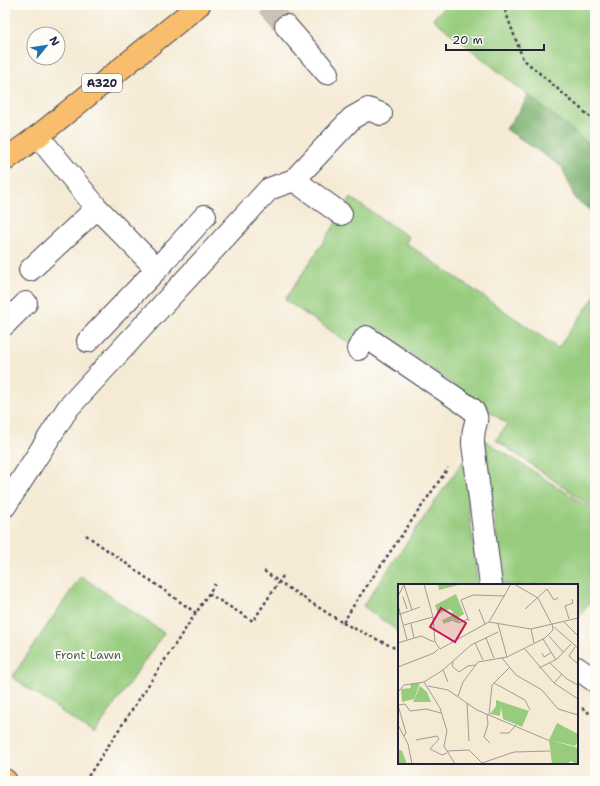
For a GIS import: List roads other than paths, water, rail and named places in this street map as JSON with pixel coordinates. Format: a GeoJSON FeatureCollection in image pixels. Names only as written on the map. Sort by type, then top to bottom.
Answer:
{"type":"FeatureCollection","features":[{"type":"Feature","properties":{"kind":"main road","name":"A320"},"geometry":{"type":"LineString","coordinates":[[5,160],[38,136],[199,5]]}},
{"type":"Feature","properties":{"kind":"street"},"geometry":{"type":"LineString","coordinates":[[286,26],[327,73]]}},
{"type":"Feature","properties":{"kind":"street"},"geometry":{"type":"LineString","coordinates":[[5,506],[68,408],[269,189],[294,180],[352,118],[368,108],[380,114]]}},
{"type":"Feature","properties":{"kind":"street"},"geometry":{"type":"LineString","coordinates":[[38,136],[97,208],[157,269]]}},
{"type":"Feature","properties":{"kind":"street"},"geometry":{"type":"LineString","coordinates":[[294,180],[341,214]]}},
{"type":"Feature","properties":{"kind":"street"},"geometry":{"type":"LineString","coordinates":[[30,270],[97,208]]}},
{"type":"Feature","properties":{"kind":"street"},"geometry":{"type":"LineString","coordinates":[[88,341],[205,216]]}},
{"type":"Feature","properties":{"kind":"street"},"geometry":{"type":"LineString","coordinates":[[5,324],[26,303]]}},
{"type":"Feature","properties":{"kind":"street"},"geometry":{"type":"LineString","coordinates":[[358,349],[366,337],[472,409],[477,417],[473,444],[491,584]]}},
{"type":"Feature","properties":{"kind":"street"},"geometry":{"type":"LineString","coordinates":[[578,669],[595,681]]}},
{"type":"Feature","properties":{"kind":"tunnel"},"geometry":{"type":"LineString","coordinates":[[267,5],[286,26]]}},
{"type":"Feature","properties":{"kind":"park label","name":"Front Lawn"},"geometry":{"type":"Point","coordinates":[88,655]}}]}
